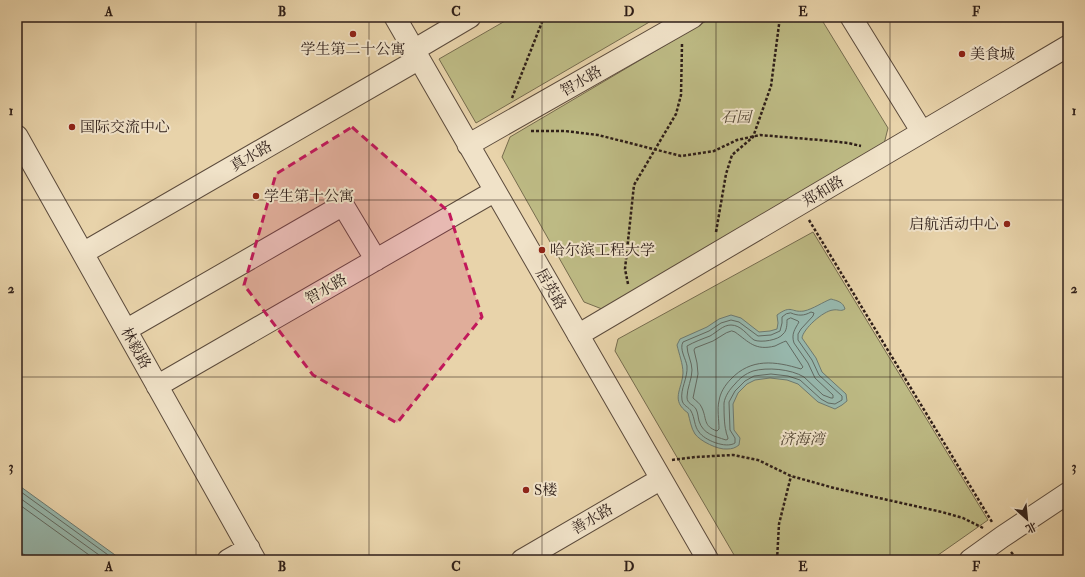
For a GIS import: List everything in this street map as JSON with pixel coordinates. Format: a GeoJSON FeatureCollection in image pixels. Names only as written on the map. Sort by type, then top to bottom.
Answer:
{"type":"FeatureCollection","features":[{"type":"Feature","properties":{"kind":"street","name":"居英路"},"geometry":{"type":"LineString","coordinates":[[395,17],[468,145],[490,194],[578,335],[708,560]]}},
{"type":"Feature","properties":{"kind":"street","name":"真水路"},"geometry":{"type":"LineString","coordinates":[[83,254],[416,54],[470,17]]}},
{"type":"Feature","properties":{"kind":"street"},"geometry":{"type":"LineString","coordinates":[[851,17],[922,132]]}},
{"type":"Feature","properties":{"kind":"street","name":"智水路"},"geometry":{"type":"LineString","coordinates":[[468,145],[688,20]]}},
{"type":"Feature","properties":{"kind":"street","name":"郑和路"},"geometry":{"type":"LineString","coordinates":[[578,335],[1068,46]]}},
{"type":"Feature","properties":{"kind":"street"},"geometry":{"type":"LineString","coordinates":[[431,80],[421,85],[490,194]]}},
{"type":"Feature","properties":{"kind":"street","name":"林毅路"},"geometry":{"type":"LineString","coordinates":[[17,136],[252,554]]}},
{"type":"Feature","properties":{"kind":"street","name":"智水路"},"geometry":{"type":"LineString","coordinates":[[157,386],[490,194]]}},
{"type":"Feature","properties":{"kind":"street"},"geometry":{"type":"LineString","coordinates":[[126,330],[343,205],[376,260]]}},
{"type":"Feature","properties":{"kind":"street","name":"善水路"},"geometry":{"type":"LineString","coordinates":[[522,560],[656,471]]}},
{"type":"Feature","properties":{"kind":"street"},"geometry":{"type":"LineString","coordinates":[[970,560],[1068,493]]}},
{"type":"Feature","properties":{"kind":"street"},"geometry":{"type":"LineString","coordinates":[[228,560],[252,554]]}},
{"type":"Feature","properties":{"kind":"path"},"geometry":{"type":"LineString","coordinates":[[501,126],[544,17]]}},
{"type":"Feature","properties":{"kind":"path"},"geometry":{"type":"LineString","coordinates":[[712,256],[726,174],[732,155],[753,137],[771,86],[780,17]]}},
{"type":"Feature","properties":{"kind":"path"},"geometry":{"type":"LineString","coordinates":[[636,301],[628,285],[625,269],[634,185],[676,114],[681,95],[688,20]]}},
{"type":"Feature","properties":{"kind":"path"},"geometry":{"type":"LineString","coordinates":[[528,132],[565,131],[598,135],[681,156],[714,151],[738,140],[760,135],[848,143],[866,147],[881,156]]}},
{"type":"Feature","properties":{"kind":"path"},"geometry":{"type":"LineString","coordinates":[[800,204],[1002,537]]}},
{"type":"Feature","properties":{"kind":"path"},"geometry":{"type":"LineString","coordinates":[[656,471],[695,457],[733,455],[758,460],[791,476],[834,488],[963,518],[1002,537]]}},
{"type":"Feature","properties":{"kind":"path"},"geometry":{"type":"LineString","coordinates":[[777,560],[779,524],[791,476]]}},
{"type":"Feature","properties":{"kind":"highlighted area"},"geometry":{"type":"Polygon","coordinates":[[[352,127],[449,212],[482,317],[397,423],[313,375],[244,285],[276,174],[352,127]]]}},
{"type":"Feature","properties":{"kind":"green space"},"geometry":{"type":"Polygon","coordinates":[[[512,17],[658,17],[476,123],[439,59],[512,17]]]}},
{"type":"Feature","properties":{"kind":"green space","name":"石园"},"geometry":{"type":"Polygon","coordinates":[[[713,17],[820,17],[888,128],[884,144],[602,309],[584,302],[502,157],[510,137],[713,17]]]}},
{"type":"Feature","properties":{"kind":"green space","name":"济海湾"},"geometry":{"type":"Polygon","coordinates":[[[813,232],[988,520],[931,560],[737,560],[615,351],[618,339],[813,232]]]}},
{"type":"Feature","properties":{"kind":"water"},"geometry":{"type":"Polygon","coordinates":[[[831,299],[842,303],[845,309],[829,311],[819,317],[810,325],[803,334],[802,338],[816,358],[822,372],[846,394],[847,401],[835,409],[818,402],[798,384],[787,380],[770,378],[755,380],[747,384],[738,393],[733,404],[734,430],[740,438],[739,445],[735,448],[723,449],[697,437],[692,429],[688,413],[679,404],[678,399],[683,373],[677,345],[680,339],[707,327],[719,319],[731,315],[741,318],[759,332],[770,331],[777,329],[777,315],[782,312],[789,309],[804,311],[831,299]]]}},
{"type":"Feature","properties":{"kind":"water"},"geometry":{"type":"Polygon","coordinates":[[[17,483],[122,560],[31,560],[17,549],[17,483]]]}},
{"type":"Feature","properties":{"kind":"place","name":"学生第二十公寓"},"geometry":{"type":"Point","coordinates":[353,34]}},
{"type":"Feature","properties":{"kind":"place","name":"美食城"},"geometry":{"type":"Point","coordinates":[962,54]}},
{"type":"Feature","properties":{"kind":"place","name":"国际交流中心"},"geometry":{"type":"Point","coordinates":[72,127]}},
{"type":"Feature","properties":{"kind":"place","name":"学生第十公寓"},"geometry":{"type":"Point","coordinates":[256,196]}},
{"type":"Feature","properties":{"kind":"place","name":"启航活动中心"},"geometry":{"type":"Point","coordinates":[1007,224]}},
{"type":"Feature","properties":{"kind":"place","name":"哈尔滨工程大学"},"geometry":{"type":"Point","coordinates":[542,250]}},
{"type":"Feature","properties":{"kind":"place","name":"S楼"},"geometry":{"type":"Point","coordinates":[526,490]}}]}
